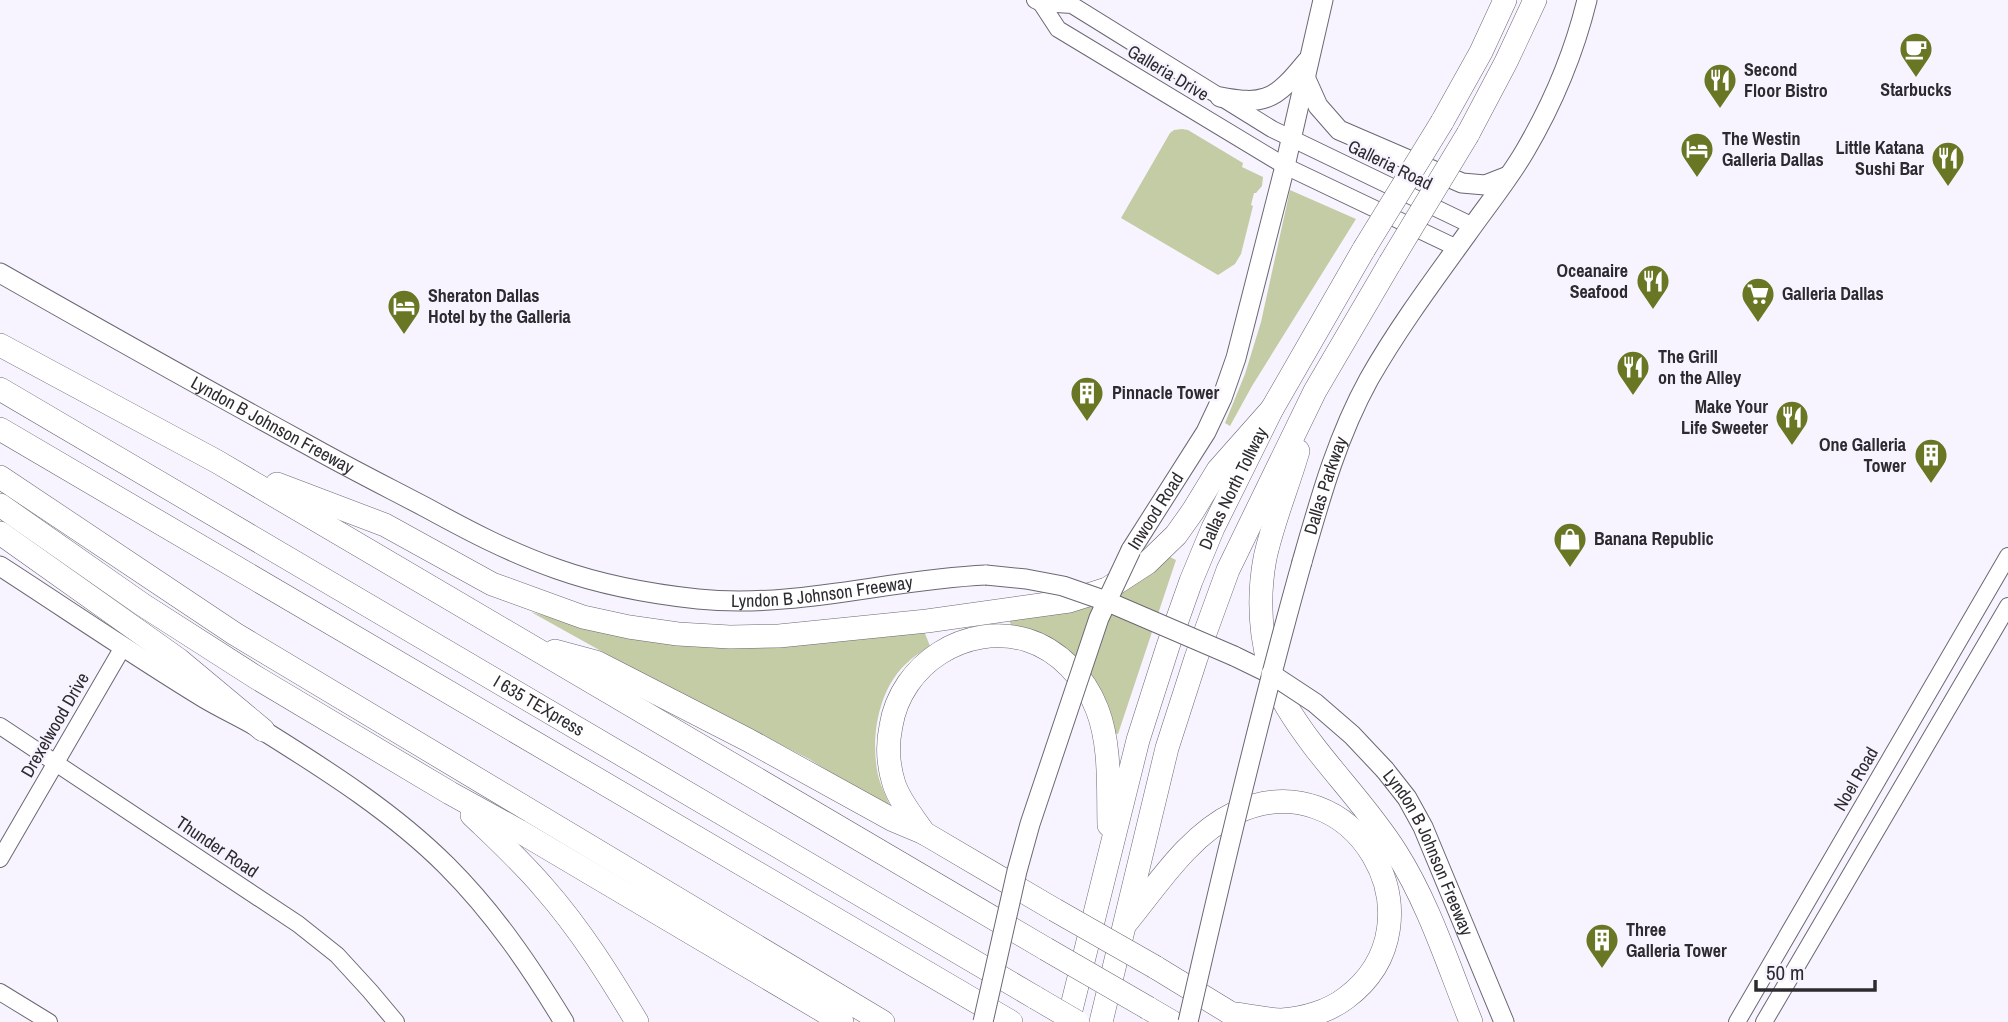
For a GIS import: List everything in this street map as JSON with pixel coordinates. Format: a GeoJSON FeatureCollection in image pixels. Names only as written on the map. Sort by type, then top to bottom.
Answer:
{"type":"FeatureCollection","features":[{"type":"Feature","properties":{"kind":"highway","name":"Dallas North Tollway"},"geometry":{"type":"LineString","coordinates":[[1068,1022],[1138,740],[1186,594],[1213,528],[1272,409],[1364,249],[1442,122],[1481,52],[1505,0]]}},
{"type":"Feature","properties":{"kind":"highway","name":"Dallas North Tollway"},"geometry":{"type":"LineString","coordinates":[[1101,1022],[1167,748],[1228,570],[1315,391],[1468,134],[1535,0]]}},
{"type":"Feature","properties":{"kind":"highway"},"geometry":{"type":"LineString","coordinates":[[0,345],[216,461],[1172,1022]]}},
{"type":"Feature","properties":{"kind":"highway","name":"I 635 TEXpress"},"geometry":{"type":"LineString","coordinates":[[0,389],[1077,1022]]}},
{"type":"Feature","properties":{"kind":"highway"},"geometry":{"type":"LineString","coordinates":[[1315,391],[1266,556],[1261,598],[1266,654],[1286,705],[1376,824],[1408,872],[1421,897],[1471,1022]]}},
{"type":"Feature","properties":{"kind":"highway"},"geometry":{"type":"LineString","coordinates":[[216,461],[385,525],[492,584],[583,617],[678,634],[779,636],[928,621],[1069,601],[1107,589],[1147,563],[1176,535],[1218,470],[1272,409]]}},
{"type":"Feature","properties":{"kind":"highway","name":"I 635 TEXpress"},"geometry":{"type":"LineString","coordinates":[[0,429],[1011,1022]]}},
{"type":"Feature","properties":{"kind":"highway"},"geometry":{"type":"LineString","coordinates":[[0,477],[235,634],[883,1022]]}},
{"type":"Feature","properties":{"kind":"highway"},"geometry":{"type":"LineString","coordinates":[[0,505],[143,605],[257,678],[842,1022]]}},
{"type":"Feature","properties":{"kind":"highway"},"geometry":{"type":"LineString","coordinates":[[0,533],[179,660],[263,730]]}},
{"type":"Feature","properties":{"kind":"highway"},"geometry":{"type":"LineString","coordinates":[[925,834],[903,803],[890,771],[889,735],[897,701],[916,672],[945,649],[975,639],[1010,637],[1028,640],[1061,657],[1088,689],[1098,710],[1108,762],[1110,856]]}},
{"type":"Feature","properties":{"kind":"highway"},"geometry":{"type":"LineString","coordinates":[[523,641],[596,662],[801,767],[893,820],[925,834],[1240,1018],[1282,1020],[1311,1015],[1337,1005],[1358,989],[1374,968],[1383,948],[1390,922],[1389,900],[1384,878],[1374,856],[1363,838],[1345,822],[1325,810],[1304,804],[1260,805],[1235,813],[1199,837],[1123,927]]}},
{"type":"Feature","properties":{"kind":"highway"},"geometry":{"type":"LineString","coordinates":[[450,793],[544,888],[580,934],[637,1022]]}},
{"type":"Feature","properties":{"kind":"main road","name":"Inwood Road"},"geometry":{"type":"LineString","coordinates":[[983,1022],[1030,824],[1106,601],[1136,541],[1214,416],[1236,358],[1285,166],[1323,0]]}},
{"type":"Feature","properties":{"kind":"main road","name":"Dallas Parkway"},"geometry":{"type":"LineString","coordinates":[[1188,1022],[1271,674],[1324,484],[1344,430],[1369,379],[1399,331],[1524,152],[1550,103],[1569,58],[1587,0]]}},
{"type":"Feature","properties":{"kind":"main road"},"geometry":{"type":"LineString","coordinates":[[1220,97],[1245,100],[1266,98],[1291,80],[1310,57]]}},
{"type":"Feature","properties":{"kind":"main road"},"geometry":{"type":"LineString","coordinates":[[1305,77],[1318,106],[1339,130],[1462,183],[1485,185],[1508,176]]}},
{"type":"Feature","properties":{"kind":"main road","name":"Lyndon B Johnson Freeway"},"geometry":{"type":"LineString","coordinates":[[0,273],[343,464],[499,546],[559,570],[643,591],[700,599],[744,600],[786,599],[952,576],[986,575],[1026,579],[1063,586],[1106,601],[1271,674],[1315,703],[1352,735],[1385,770],[1406,798],[1423,827],[1504,1022]]}},
{"type":"Feature","properties":{"kind":"main road"},"geometry":{"type":"LineString","coordinates":[[0,566],[206,699],[263,730],[402,826],[447,865],[486,907],[523,956],[564,1022]]}},
{"type":"Feature","properties":{"kind":"street","name":"Galleria Drive"},"geometry":{"type":"LineString","coordinates":[[1038,2],[1072,5],[1291,139]]}},
{"type":"Feature","properties":{"kind":"street","name":"Galleria Drive"},"geometry":{"type":"LineString","coordinates":[[1038,2],[1058,29],[1285,166]]}},
{"type":"Feature","properties":{"kind":"street","name":"Galleria Road"},"geometry":{"type":"LineString","coordinates":[[1291,139],[1472,226]]}},
{"type":"Feature","properties":{"kind":"street"},"geometry":{"type":"LineString","coordinates":[[1285,166],[1457,247]]}},
{"type":"Feature","properties":{"kind":"street","name":"Noel Road"},"geometry":{"type":"LineString","coordinates":[[1737,1022],[2008,556]]}},
{"type":"Feature","properties":{"kind":"street"},"geometry":{"type":"LineString","coordinates":[[1764,1022],[2007,609],[1979,605]]}},
{"type":"Feature","properties":{"kind":"street","name":"Drexelwood Drive"},"geometry":{"type":"LineString","coordinates":[[0,859],[123,647]]}},
{"type":"Feature","properties":{"kind":"street","name":"Thunder Road"},"geometry":{"type":"LineString","coordinates":[[0,726],[298,924],[337,955],[396,1022]]}},
{"type":"Feature","properties":{"kind":"street"},"geometry":{"type":"LineString","coordinates":[[0,992],[48,1022]]}},
{"type":"Feature","properties":{"kind":"green space"},"geometry":{"type":"Polygon","coordinates":[[[1188,130],[1243,163],[1242,167],[1263,177],[1262,186],[1254,193],[1241,254],[1235,264],[1218,275],[1121,218],[1170,133],[1188,130]]]}},
{"type":"Feature","properties":{"kind":"green space"},"geometry":{"type":"Polygon","coordinates":[[[1290,190],[1356,219],[1230,426],[1225,423],[1245,374],[1261,322],[1290,190]]]}},
{"type":"Feature","properties":{"kind":"green space"},"geometry":{"type":"Polygon","coordinates":[[[1168,556],[1176,560],[1118,734],[1112,733],[1100,694],[1012,628],[1009,619],[1168,556]]]}},
{"type":"Feature","properties":{"kind":"green space"},"geometry":{"type":"Polygon","coordinates":[[[531,612],[606,632],[924,631],[930,646],[910,660],[890,685],[883,699],[876,730],[879,780],[892,811],[809,759],[646,676],[531,612]]]}},
{"type":"Feature","properties":{"kind":"place","name":"Starbucks"},"geometry":{"type":"Point","coordinates":[1916,79]}},
{"type":"Feature","properties":{"kind":"place","name":"Second Floor Bistro"},"geometry":{"type":"Point","coordinates":[1720,110]}},
{"type":"Feature","properties":{"kind":"place","name":"The Westin Galleria Dallas"},"geometry":{"type":"Point","coordinates":[1697,179]}},
{"type":"Feature","properties":{"kind":"place","name":"Little Katana Sushi Bar"},"geometry":{"type":"Point","coordinates":[1948,188]}},
{"type":"Feature","properties":{"kind":"place","name":"Oceanaire Seafood"},"geometry":{"type":"Point","coordinates":[1653,311]}},
{"type":"Feature","properties":{"kind":"place","name":"Galleria Dallas"},"geometry":{"type":"Point","coordinates":[1758,324]}},
{"type":"Feature","properties":{"kind":"place","name":"Sheraton Dallas Hotel by the Galleria"},"geometry":{"type":"Point","coordinates":[404,336]}},
{"type":"Feature","properties":{"kind":"place","name":"The Grill on the Alley"},"geometry":{"type":"Point","coordinates":[1633,397]}},
{"type":"Feature","properties":{"kind":"place","name":"Pinnacle Tower"},"geometry":{"type":"Point","coordinates":[1087,423]}},
{"type":"Feature","properties":{"kind":"place","name":"Make Your Life Sweeter"},"geometry":{"type":"Point","coordinates":[1792,447]}},
{"type":"Feature","properties":{"kind":"place","name":"One Galleria Tower"},"geometry":{"type":"Point","coordinates":[1931,485]}},
{"type":"Feature","properties":{"kind":"place","name":"Banana Republic"},"geometry":{"type":"Point","coordinates":[1570,569]}},
{"type":"Feature","properties":{"kind":"place","name":"Three Galleria Tower"},"geometry":{"type":"Point","coordinates":[1602,970]}}]}
